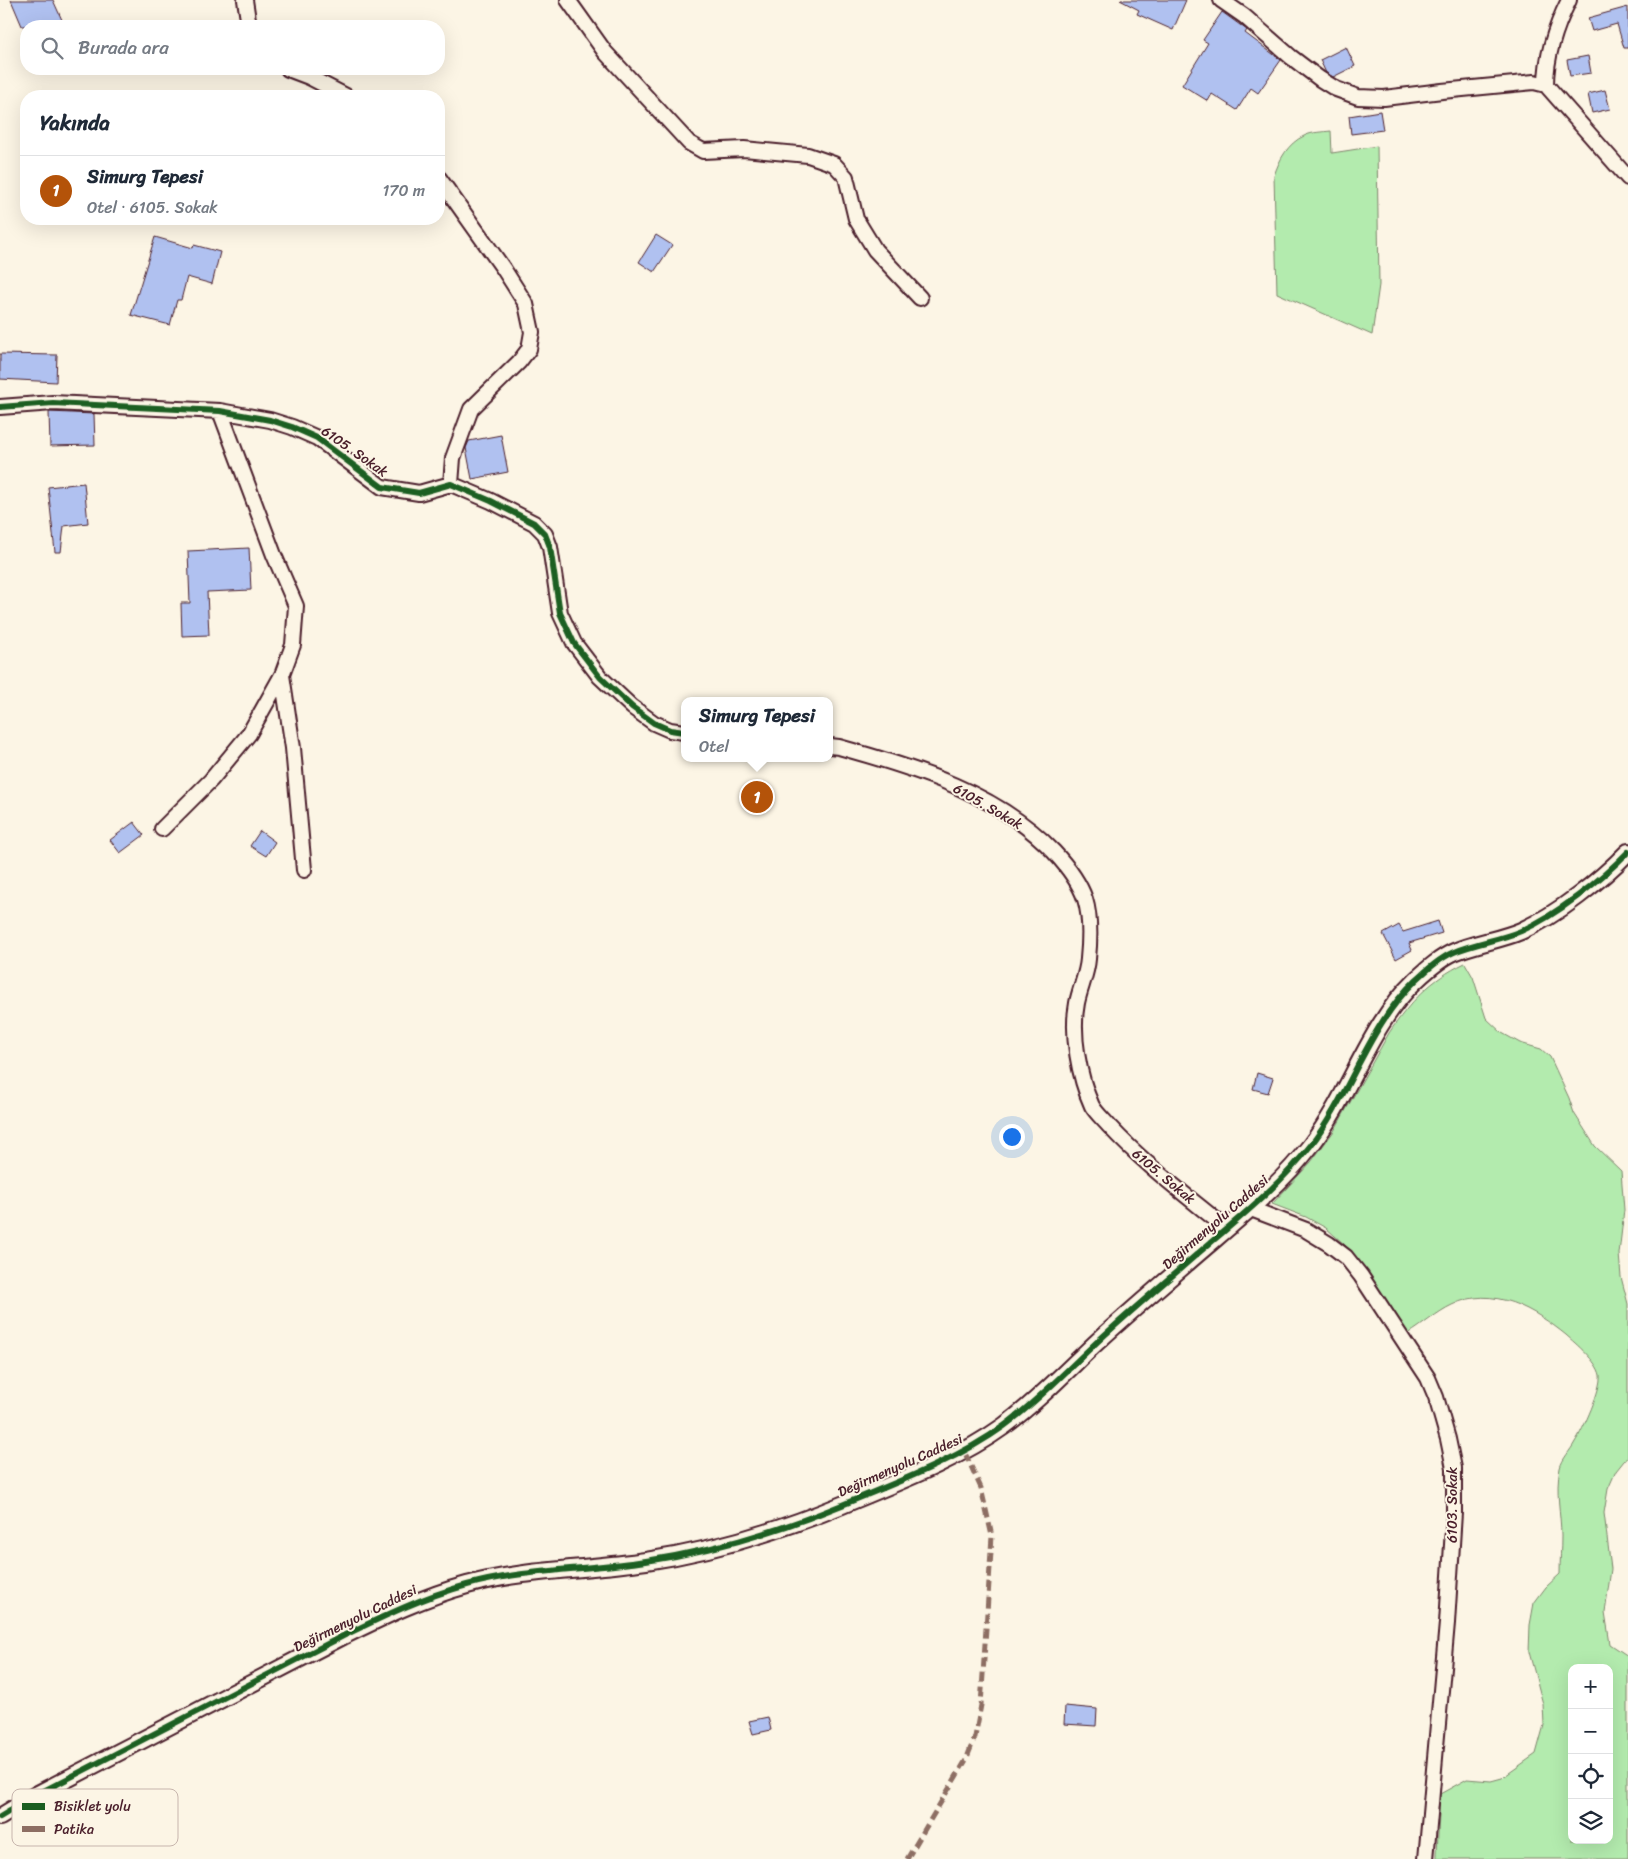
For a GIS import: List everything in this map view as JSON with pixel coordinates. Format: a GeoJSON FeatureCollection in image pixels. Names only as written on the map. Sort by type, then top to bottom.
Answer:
{"type":"FeatureCollection","features":[{"type":"Feature","properties":{"kind":"street"},"geometry":{"type":"LineString","coordinates":[[245,0],[248,20]]}},
{"type":"Feature","properties":{"kind":"street"},"geometry":{"type":"LineString","coordinates":[[568,0],[605,52],[689,143],[703,151],[744,149],[808,155],[834,164],[846,177],[856,219],[875,250],[920,298]]}},
{"type":"Feature","properties":{"kind":"street"},"geometry":{"type":"LineString","coordinates":[[1221,0],[1244,16],[1291,57],[1320,79],[1358,97],[1384,98],[1534,82],[1546,85],[1628,178]]}},
{"type":"Feature","properties":{"kind":"street"},"geometry":{"type":"LineString","coordinates":[[1546,85],[1546,67],[1569,0]]}},
{"type":"Feature","properties":{"kind":"street"},"geometry":{"type":"LineString","coordinates":[[304,75],[334,90]]}},
{"type":"Feature","properties":{"kind":"street"},"geometry":{"type":"LineString","coordinates":[[445,186],[526,304],[532,332],[529,349],[519,362],[471,409],[453,458],[451,484],[491,501],[534,523],[545,534],[550,547],[560,613],[574,643],[600,677],[632,707],[654,723],[670,730],[681,732]]}},
{"type":"Feature","properties":{"kind":"street","name":"6105. Sokak"},"geometry":{"type":"LineString","coordinates":[[0,408],[53,403],[220,411],[270,420],[317,438],[382,487],[419,493],[451,484]]}},
{"type":"Feature","properties":{"kind":"street"},"geometry":{"type":"LineString","coordinates":[[162,828],[211,780],[249,734],[282,675],[293,645],[296,606],[274,555],[220,411]]}},
{"type":"Feature","properties":{"kind":"street"},"geometry":{"type":"LineString","coordinates":[[282,675],[294,748],[304,870]]}},
{"type":"Feature","properties":{"kind":"street","name":"6105. Sokak"},"geometry":{"type":"LineString","coordinates":[[833,746],[897,763],[948,782],[999,808],[1036,834],[1068,867],[1085,898],[1090,927],[1088,962],[1077,1004],[1076,1037],[1080,1070],[1093,1108],[1122,1140],[1145,1161],[1226,1228]]}},
{"type":"Feature","properties":{"kind":"street","name":"Değirmenyolu Caddesi"},"geometry":{"type":"LineString","coordinates":[[47,1789],[344,1636],[394,1611],[432,1595],[471,1584],[498,1579],[533,1573],[643,1562],[723,1545],[798,1523],[964,1451],[1003,1427],[1038,1398],[1101,1339],[1250,1209],[1290,1171],[1313,1142],[1338,1103],[1386,1016],[1408,988],[1429,968],[1451,953],[1518,932],[1541,920],[1614,866],[1628,852]]}},
{"type":"Feature","properties":{"kind":"street","name":"6103. Sokak"},"geometry":{"type":"LineString","coordinates":[[1250,1209],[1306,1230],[1346,1257],[1428,1378],[1436,1397],[1448,1439],[1454,1468],[1454,1513],[1447,1623],[1426,1859]]}},
{"type":"Feature","properties":{"kind":"street","name":"Değirmenyolu Caddesi"},"geometry":{"type":"LineString","coordinates":[[0,1817],[12,1810]]}},
{"type":"Feature","properties":{"kind":"green space"},"geometry":{"type":"Polygon","coordinates":[[[1331,131],[1332,153],[1377,146],[1379,285],[1372,335],[1277,293],[1274,176],[1281,158],[1298,139],[1314,133],[1331,131]]]}},
{"type":"Feature","properties":{"kind":"green space"},"geometry":{"type":"Polygon","coordinates":[[[1465,963],[1473,977],[1486,1018],[1502,1033],[1520,1043],[1541,1049],[1550,1057],[1574,1113],[1595,1146],[1621,1171],[1624,1210],[1619,1254],[1621,1277],[1628,1304],[1628,1456],[1616,1471],[1608,1489],[1604,1513],[1611,1569],[1605,1612],[1610,1644],[1628,1656],[1628,1859],[1437,1859],[1440,1794],[1467,1779],[1491,1781],[1502,1778],[1536,1754],[1544,1725],[1543,1704],[1529,1652],[1530,1625],[1534,1603],[1546,1587],[1560,1574],[1561,1536],[1558,1485],[1560,1468],[1587,1419],[1598,1389],[1600,1375],[1595,1364],[1566,1335],[1541,1317],[1513,1303],[1498,1299],[1483,1297],[1467,1299],[1441,1311],[1408,1334],[1357,1259],[1344,1244],[1326,1228],[1306,1217],[1272,1204],[1311,1162],[1334,1131],[1389,1033],[1405,1011],[1431,984],[1465,963]]]}},
{"type":"Feature","properties":{"kind":"building"},"geometry":{"type":"Polygon","coordinates":[[[11,0],[53,0],[62,20],[20,20],[11,0]]]}},
{"type":"Feature","properties":{"kind":"building"},"geometry":{"type":"Polygon","coordinates":[[[1120,0],[1186,0],[1173,30],[1137,14],[1139,10],[1120,0]]]}},
{"type":"Feature","properties":{"kind":"building"},"geometry":{"type":"Polygon","coordinates":[[[1628,7],[1628,48],[1624,48],[1617,24],[1592,31],[1588,18],[1628,7]]]}},
{"type":"Feature","properties":{"kind":"building"},"geometry":{"type":"Polygon","coordinates":[[[1222,12],[1247,30],[1245,33],[1281,60],[1258,93],[1251,88],[1237,110],[1212,94],[1208,101],[1182,85],[1208,43],[1203,40],[1222,12]]]}},
{"type":"Feature","properties":{"kind":"building"},"geometry":{"type":"Polygon","coordinates":[[[1346,47],[1355,66],[1333,77],[1326,73],[1320,60],[1346,47]]]}},
{"type":"Feature","properties":{"kind":"building"},"geometry":{"type":"Polygon","coordinates":[[[1588,56],[1591,73],[1570,76],[1567,60],[1588,56]]]}},
{"type":"Feature","properties":{"kind":"building"},"geometry":{"type":"Polygon","coordinates":[[[1605,90],[1610,109],[1592,113],[1588,94],[1605,90]]]}},
{"type":"Feature","properties":{"kind":"building"},"geometry":{"type":"Polygon","coordinates":[[[1380,111],[1383,130],[1351,134],[1349,116],[1380,111]]]}},
{"type":"Feature","properties":{"kind":"building"},"geometry":{"type":"Polygon","coordinates":[[[656,235],[672,245],[654,272],[639,262],[656,235]]]}},
{"type":"Feature","properties":{"kind":"building"},"geometry":{"type":"Polygon","coordinates":[[[155,237],[193,248],[194,245],[220,252],[212,284],[187,277],[181,300],[177,300],[170,325],[131,315],[155,237]]]}},
{"type":"Feature","properties":{"kind":"building"},"geometry":{"type":"Polygon","coordinates":[[[0,354],[57,355],[56,382],[0,379],[0,354]]]}},
{"type":"Feature","properties":{"kind":"building"},"geometry":{"type":"Polygon","coordinates":[[[49,412],[94,414],[95,445],[50,446],[49,412]]]}},
{"type":"Feature","properties":{"kind":"building"},"geometry":{"type":"Polygon","coordinates":[[[501,435],[508,472],[472,479],[466,448],[469,441],[501,435]]]}},
{"type":"Feature","properties":{"kind":"building"},"geometry":{"type":"Polygon","coordinates":[[[84,483],[88,523],[64,526],[61,552],[55,552],[48,487],[84,483]]]}},
{"type":"Feature","properties":{"kind":"building"},"geometry":{"type":"Polygon","coordinates":[[[249,548],[251,590],[207,592],[209,635],[182,636],[181,603],[190,603],[188,551],[249,548]]]}},
{"type":"Feature","properties":{"kind":"building"},"geometry":{"type":"Polygon","coordinates":[[[134,822],[144,835],[120,853],[110,840],[134,822]]]}},
{"type":"Feature","properties":{"kind":"building"},"geometry":{"type":"Polygon","coordinates":[[[260,831],[275,842],[266,856],[250,846],[260,831]]]}},
{"type":"Feature","properties":{"kind":"building"},"geometry":{"type":"Polygon","coordinates":[[[1438,921],[1442,933],[1409,943],[1412,950],[1396,959],[1383,934],[1399,925],[1403,932],[1438,921]]]}},
{"type":"Feature","properties":{"kind":"building"},"geometry":{"type":"Polygon","coordinates":[[[1257,1073],[1273,1078],[1268,1093],[1253,1089],[1257,1073]]]}},
{"type":"Feature","properties":{"kind":"building"},"geometry":{"type":"Polygon","coordinates":[[[1065,1706],[1097,1709],[1096,1726],[1064,1724],[1065,1706]]]}},
{"type":"Feature","properties":{"kind":"building"},"geometry":{"type":"Polygon","coordinates":[[[768,1717],[771,1730],[753,1734],[749,1721],[768,1717]]]}},
{"type":"Feature","properties":{"kind":"marked path"},"geometry":{"type":"LineString","coordinates":[[907,1859],[966,1760],[975,1737],[981,1705],[992,1536],[981,1488],[964,1451]]}},
{"type":"Feature","properties":{"kind":"cycle path"},"geometry":{"type":"LineString","coordinates":[[0,407],[53,403],[220,411],[270,420],[317,438],[382,487],[419,493],[451,484],[491,501],[534,523],[545,534],[550,547],[560,613],[574,643],[600,677],[632,707],[654,723],[670,730],[681,732]]}},
{"type":"Feature","properties":{"kind":"cycle path"},"geometry":{"type":"LineString","coordinates":[[48,1789],[343,1636],[419,1601],[467,1585],[489,1580],[533,1573],[646,1561],[721,1546],[770,1532],[818,1514],[925,1470],[966,1450],[1004,1426],[1029,1406],[1117,1323],[1248,1210],[1281,1179],[1311,1145],[1325,1125],[1372,1039],[1399,998],[1429,968],[1454,952],[1521,931],[1549,916],[1592,885],[1628,852]]}},
{"type":"Feature","properties":{"kind":"cycle path"},"geometry":{"type":"LineString","coordinates":[[0,1817],[12,1810]]}},
{"type":"Feature","properties":{"kind":"place","name":"Simurg Tepesi"},"geometry":{"type":"Point","coordinates":[757,797]}}]}
